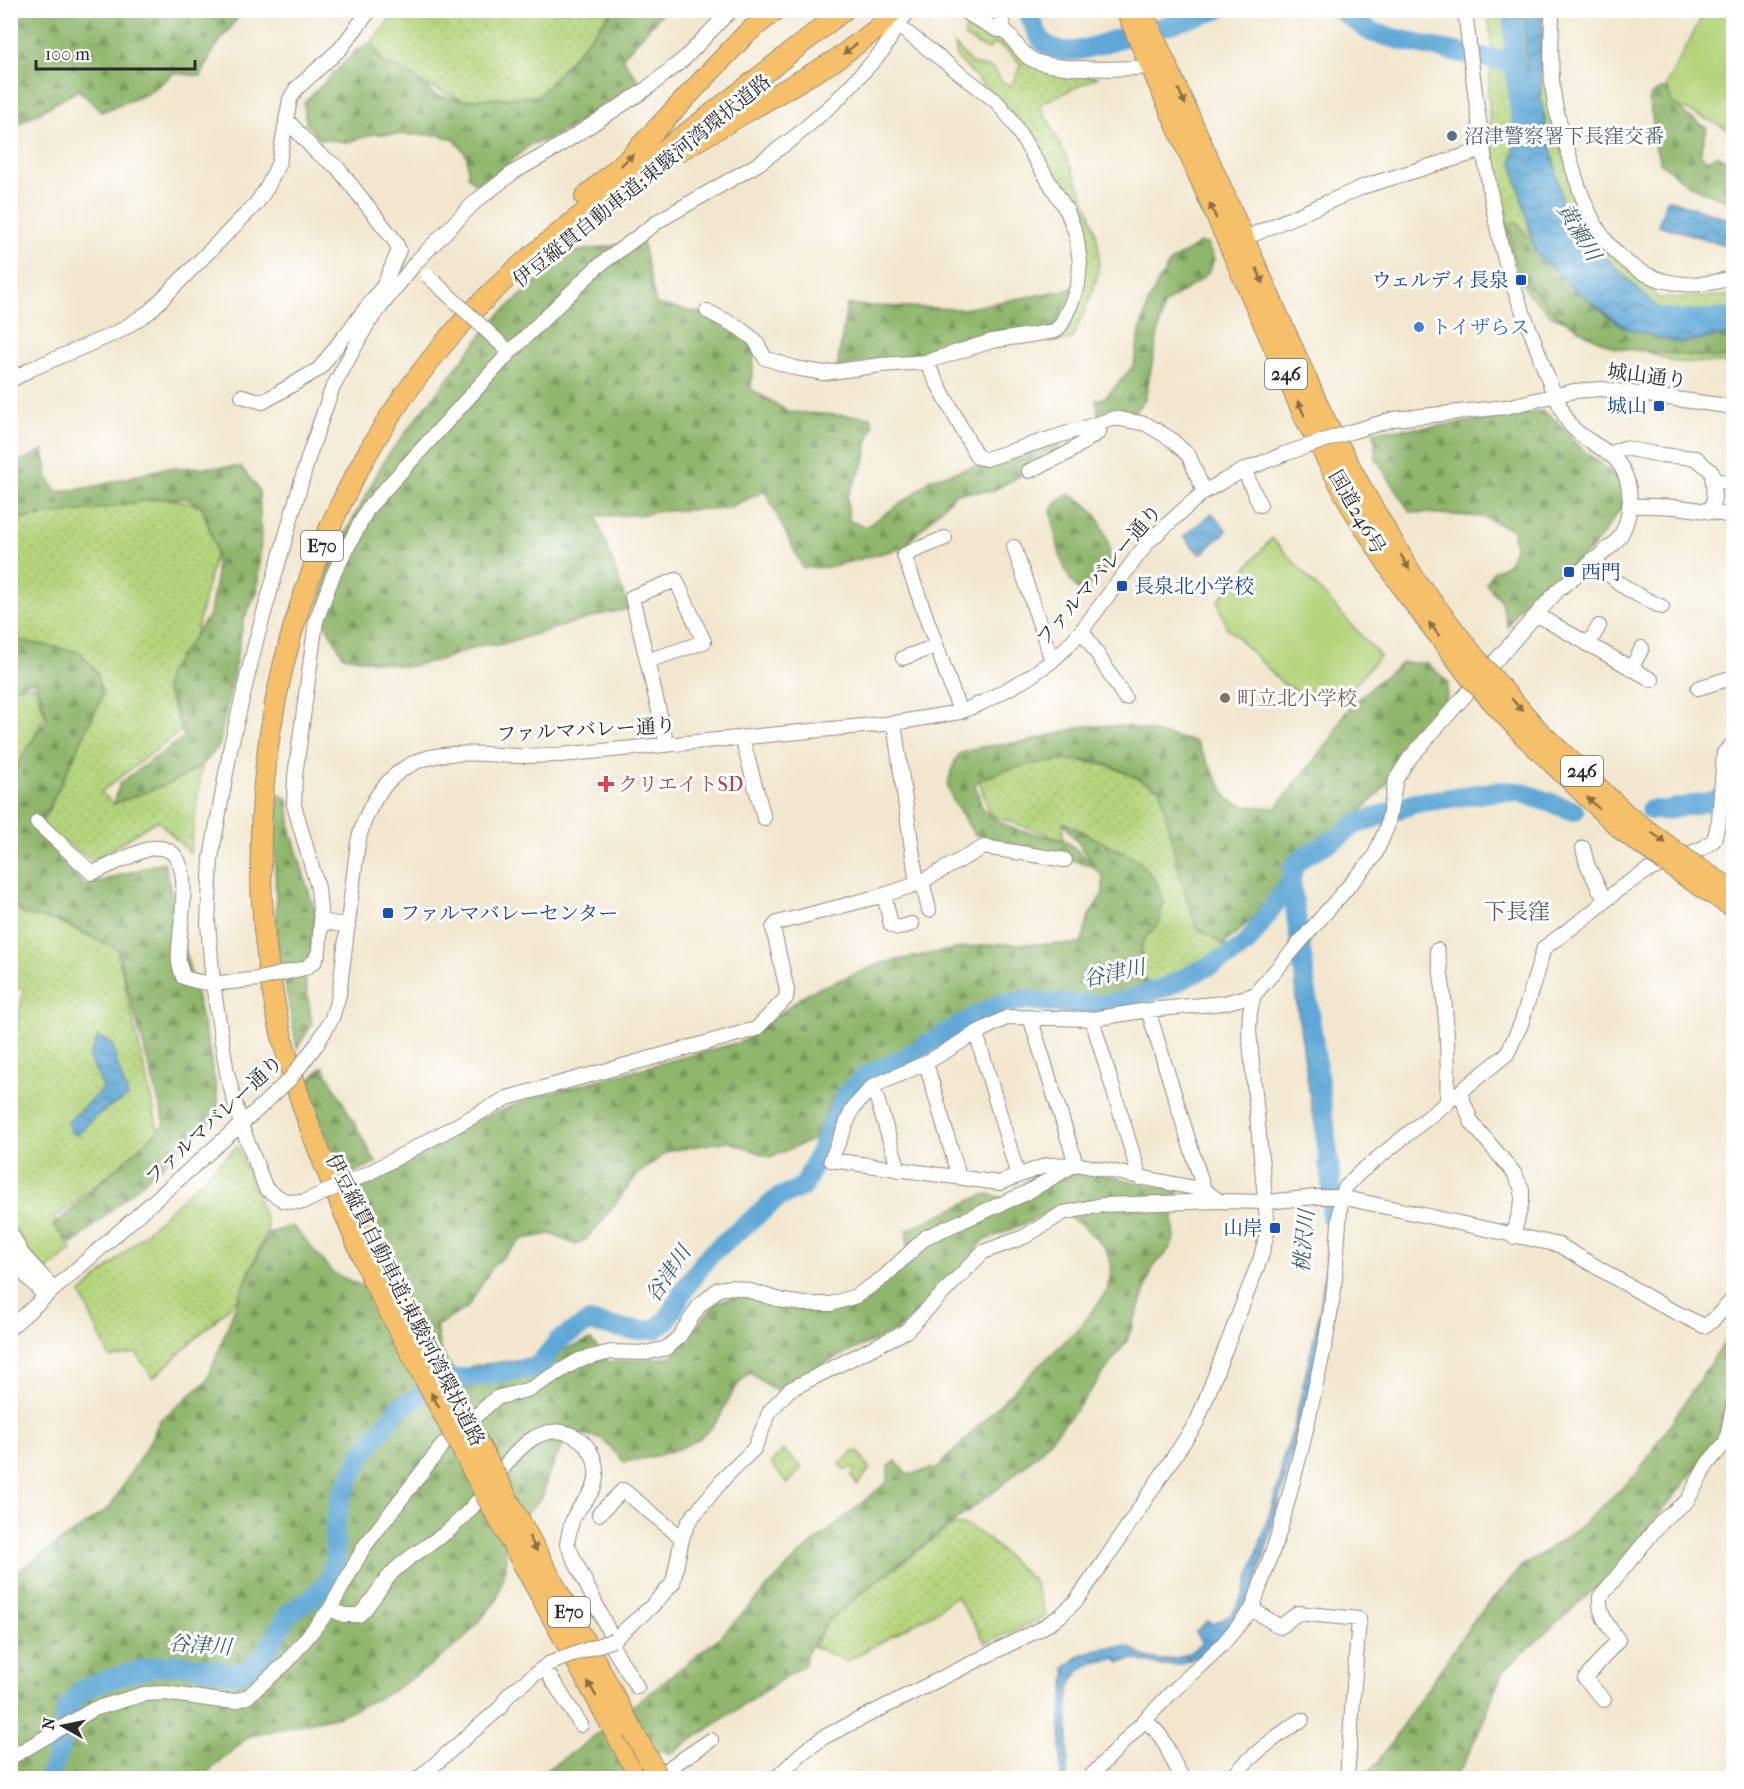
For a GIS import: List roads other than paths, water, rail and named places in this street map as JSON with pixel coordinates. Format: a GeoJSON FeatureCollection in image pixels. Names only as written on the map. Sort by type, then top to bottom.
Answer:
{"type":"FeatureCollection","features":[{"type":"Feature","properties":{"kind":"highway"},"geometry":{"type":"LineString","coordinates":[[480,303],[546,230],[629,158],[747,33],[776,10]]}},
{"type":"Feature","properties":{"kind":"highway","name":"伊豆縦貫自動車道;東駿河湾環状道路"},"geometry":{"type":"LineString","coordinates":[[640,1779],[627,1736],[378,1275],[310,1127],[290,1068],[276,1007],[266,945],[260,864],[262,804],[270,734],[283,668],[297,614],[315,563],[348,490],[386,422],[419,374],[480,303],[555,236],[844,10]]}},
{"type":"Feature","properties":{"kind":"highway","name":"伊豆縦貫自動車道;東駿河湾環状道路"},"geometry":{"type":"LineString","coordinates":[[378,1275],[295,1065],[281,1007],[271,944],[266,865],[268,805],[276,738],[289,670],[303,615],[320,565],[367,466],[392,425],[425,377],[487,309],[560,243],[854,10]]}},
{"type":"Feature","properties":{"kind":"highway","name":"国道246号"},"geometry":{"type":"LineString","coordinates":[[1136,14],[1151,54],[1236,242],[1323,416],[1367,498],[1416,581],[1474,668],[1628,816],[1734,908]]}},
{"type":"Feature","properties":{"kind":"highway"},"geometry":{"type":"LineString","coordinates":[[664,160],[834,62],[896,18]]}},
{"type":"Feature","properties":{"kind":"highway","name":"国道246号"},"geometry":{"type":"LineString","coordinates":[[1693,873],[1734,891]]}},
{"type":"Feature","properties":{"kind":"highway","name":"伊豆縦貫自動車道;東駿河湾環状道路"},"geometry":{"type":"LineString","coordinates":[[627,1736],[665,1776]]}},
{"type":"Feature","properties":{"kind":"street"},"geometry":{"type":"LineString","coordinates":[[10,381],[31,369],[118,332],[149,312],[256,204],[268,186],[279,162],[290,99],[296,89],[340,49],[370,10]]}},
{"type":"Feature","properties":{"kind":"street"},"geometry":{"type":"LineString","coordinates":[[242,396],[263,402],[319,369],[389,288],[476,201],[514,172],[551,151],[645,90],[685,58],[733,10]]}},
{"type":"Feature","properties":{"kind":"street"},"geometry":{"type":"LineString","coordinates":[[37,822],[92,873],[151,848],[167,849],[176,854],[181,866],[184,885],[179,962],[183,977],[213,984],[259,979],[305,968],[315,961],[320,951],[321,921],[318,888],[294,805],[295,776],[316,621],[333,575],[368,508],[507,348],[597,267],[632,239],[660,220],[758,164],[796,136],[836,102],[868,67],[884,49],[896,18],[910,10]]}},
{"type":"Feature","properties":{"kind":"street"},"geometry":{"type":"LineString","coordinates":[[961,10],[997,30],[1004,29]]}},
{"type":"Feature","properties":{"kind":"street"},"geometry":{"type":"LineString","coordinates":[[999,10],[1004,29],[1029,58],[1040,63],[1065,67],[1151,54]]}},
{"type":"Feature","properties":{"kind":"street"},"geometry":{"type":"LineString","coordinates":[[776,1779],[802,1753],[824,1737],[1040,1629],[1060,1616],[1076,1601],[1103,1563],[1197,1422],[1261,1257],[1267,1233],[1267,1202],[1249,1031],[1254,995],[1374,857],[1387,827],[1396,779],[1409,759],[1566,581],[1614,544],[1622,535],[1626,525],[1629,506],[1625,473],[1616,459],[1572,427],[1555,394],[1507,268],[1483,150],[1463,10]]}},
{"type":"Feature","properties":{"kind":"street"},"geometry":{"type":"LineString","coordinates":[[1552,10],[1554,98],[1576,182],[1594,224],[1619,258],[1659,279],[1684,284],[1706,284],[1734,278]]}},
{"type":"Feature","properties":{"kind":"street"},"geometry":{"type":"LineString","coordinates":[[707,311],[738,327],[755,340],[765,358],[795,368],[824,373],[881,365],[926,362],[992,340],[1054,331],[1060,325],[1078,285],[1080,263],[1076,234],[1068,211],[1010,118],[997,102],[896,18]]}},
{"type":"Feature","properties":{"kind":"street"},"geometry":{"type":"LineString","coordinates":[[286,119],[316,152],[337,167],[395,241],[399,250],[389,288],[332,389],[309,455],[256,641],[231,745],[211,858],[208,923],[213,984],[227,1073],[241,1125],[266,1189],[285,1201],[303,1203],[367,1174],[507,1098],[756,1029],[786,998],[787,990],[773,928],[777,923],[884,895],[920,882],[984,847],[1065,860]]}},
{"type":"Feature","properties":{"kind":"street"},"geometry":{"type":"LineString","coordinates":[[1236,242],[1365,186],[1483,150]]}},
{"type":"Feature","properties":{"kind":"street"},"geometry":{"type":"LineString","coordinates":[[416,262],[428,276],[507,348]]}},
{"type":"Feature","properties":{"kind":"street"},"geometry":{"type":"LineString","coordinates":[[926,362],[977,457],[986,459],[1114,418],[1146,424],[1171,439],[1189,456],[1204,492]]}},
{"type":"Feature","properties":{"kind":"street","name":"城山通り"},"geometry":{"type":"LineString","coordinates":[[1555,394],[1602,389],[1734,407]]}},
{"type":"Feature","properties":{"kind":"street","name":"ファルマバレー通り"},"geometry":{"type":"LineString","coordinates":[[10,1328],[241,1125],[290,1079],[317,1044],[332,1018],[339,995],[358,842],[364,818],[384,786],[398,772],[416,762],[435,756],[456,754],[531,756],[667,746],[894,723],[960,712],[1004,692],[1052,661],[1082,630],[1148,542],[1163,526],[1204,492],[1244,470],[1378,422],[1506,407],[1555,394]]}},
{"type":"Feature","properties":{"kind":"street"},"geometry":{"type":"LineString","coordinates":[[1029,471],[1066,454],[1091,438],[1099,432],[1100,423]]}},
{"type":"Feature","properties":{"kind":"street"},"geometry":{"type":"LineString","coordinates":[[1608,454],[1624,448],[1661,455],[1696,458],[1712,472],[1714,498],[1710,512]]}},
{"type":"Feature","properties":{"kind":"street"},"geometry":{"type":"LineString","coordinates":[[1244,470],[1260,505]]}},
{"type":"Feature","properties":{"kind":"street"},"geometry":{"type":"LineString","coordinates":[[1713,480],[1734,482]]}},
{"type":"Feature","properties":{"kind":"street"},"geometry":{"type":"LineString","coordinates":[[1629,506],[1710,512],[1734,517]]}},
{"type":"Feature","properties":{"kind":"street"},"geometry":{"type":"LineString","coordinates":[[945,538],[904,555],[960,712]]}},
{"type":"Feature","properties":{"kind":"street"},"geometry":{"type":"LineString","coordinates":[[1014,547],[1052,661]]}},
{"type":"Feature","properties":{"kind":"street"},"geometry":{"type":"LineString","coordinates":[[1593,559],[1612,579],[1628,591],[1662,607]]}},
{"type":"Feature","properties":{"kind":"street"},"geometry":{"type":"LineString","coordinates":[[647,661],[704,642],[676,580],[632,597],[647,661],[667,746]]}},
{"type":"Feature","properties":{"kind":"street"},"geometry":{"type":"LineString","coordinates":[[1537,615],[1652,680]]}},
{"type":"Feature","properties":{"kind":"street"},"geometry":{"type":"LineString","coordinates":[[1588,645],[1599,626]]}},
{"type":"Feature","properties":{"kind":"street"},"geometry":{"type":"LineString","coordinates":[[1082,630],[1125,698]]}},
{"type":"Feature","properties":{"kind":"street"},"geometry":{"type":"LineString","coordinates":[[903,658],[936,646]]}},
{"type":"Feature","properties":{"kind":"street"},"geometry":{"type":"LineString","coordinates":[[1631,669],[1642,648]]}},
{"type":"Feature","properties":{"kind":"street"},"geometry":{"type":"LineString","coordinates":[[1698,688],[1734,677]]}},
{"type":"Feature","properties":{"kind":"street"},"geometry":{"type":"LineString","coordinates":[[894,723],[920,882],[929,909]]}},
{"type":"Feature","properties":{"kind":"street"},"geometry":{"type":"LineString","coordinates":[[741,738],[764,818]]}},
{"type":"Feature","properties":{"kind":"street"},"geometry":{"type":"LineString","coordinates":[[1089,1779],[1170,1693],[1222,1645],[1252,1610],[1280,1530],[1303,1443],[1326,1339],[1334,1289],[1341,1197],[1344,1189],[1358,1174],[1507,1054],[1521,1024],[1544,948],[1619,889],[1647,871],[1703,848],[1714,840],[1726,783],[1724,753],[1734,743]]}},
{"type":"Feature","properties":{"kind":"street"},"geometry":{"type":"LineString","coordinates":[[1583,848],[1605,901]]}},
{"type":"Feature","properties":{"kind":"street"},"geometry":{"type":"LineString","coordinates":[[884,895],[891,925],[898,928],[912,924]]}},
{"type":"Feature","properties":{"kind":"street"},"geometry":{"type":"LineString","coordinates":[[321,921],[348,926]]}},
{"type":"Feature","properties":{"kind":"street"},"geometry":{"type":"LineString","coordinates":[[1437,950],[1447,1016],[1449,1057],[1447,1104]]}},
{"type":"Feature","properties":{"kind":"street"},"geometry":{"type":"LineString","coordinates":[[1219,1201],[1204,1190],[1076,1164],[1047,1165],[999,1183],[831,1160],[853,1108],[873,1086],[926,1062],[1008,1017],[1092,1019],[1148,1010],[1224,1003],[1254,995]]}},
{"type":"Feature","properties":{"kind":"street"},"geometry":{"type":"LineString","coordinates":[[1148,1010],[1204,1190]]}},
{"type":"Feature","properties":{"kind":"street"},"geometry":{"type":"LineString","coordinates":[[1030,1017],[1076,1164]]}},
{"type":"Feature","properties":{"kind":"street"},"geometry":{"type":"LineString","coordinates":[[1092,1019],[1140,1178]]}},
{"type":"Feature","properties":{"kind":"street"},"geometry":{"type":"LineString","coordinates":[[976,1033],[1018,1176]]}},
{"type":"Feature","properties":{"kind":"street"},"geometry":{"type":"LineString","coordinates":[[926,1062],[959,1177]]}},
{"type":"Feature","properties":{"kind":"street"},"geometry":{"type":"LineString","coordinates":[[873,1086],[899,1170]]}},
{"type":"Feature","properties":{"kind":"street"},"geometry":{"type":"LineString","coordinates":[[1460,1093],[1472,1123],[1514,1173],[1522,1189],[1522,1201],[1513,1237]]}},
{"type":"Feature","properties":{"kind":"street"},"geometry":{"type":"LineString","coordinates":[[10,1758],[94,1708],[144,1694],[165,1693],[221,1701],[235,1701],[247,1697],[286,1663],[330,1610],[364,1546],[442,1446],[496,1398],[530,1389],[579,1360],[611,1352],[646,1353],[667,1348],[679,1337],[699,1306],[718,1289],[732,1287],[804,1304],[831,1304],[856,1296],[884,1277],[926,1237],[1026,1193],[1076,1164]]}},
{"type":"Feature","properties":{"kind":"street"},"geometry":{"type":"LineString","coordinates":[[418,1779],[500,1708],[509,1694],[546,1666],[611,1641],[651,1607],[673,1583],[682,1538],[689,1521],[726,1476],[754,1449],[770,1411],[789,1390],[906,1331],[983,1252],[1024,1237],[1063,1213],[1102,1205],[1219,1201],[1267,1202],[1341,1197],[1513,1237],[1559,1245],[1665,1307],[1704,1326],[1712,1322],[1734,1298]]}},
{"type":"Feature","properties":{"kind":"street"},"geometry":{"type":"LineString","coordinates":[[11,1236],[49,1292]]}},
{"type":"Feature","properties":{"kind":"street"},"geometry":{"type":"LineString","coordinates":[[10,1259],[49,1292]]}},
{"type":"Feature","properties":{"kind":"street"},"geometry":{"type":"LineString","coordinates":[[1604,1700],[1585,1679],[1618,1640],[1602,1615],[1600,1597],[1663,1520],[1687,1501],[1708,1463],[1726,1442],[1734,1402]]}},
{"type":"Feature","properties":{"kind":"street"},"geometry":{"type":"LineString","coordinates":[[330,1610],[344,1615],[359,1615],[368,1607],[393,1571],[445,1533],[474,1506],[519,1451],[535,1437],[551,1432],[566,1432],[582,1440],[590,1450],[595,1463],[596,1480],[590,1496],[569,1527],[567,1544],[611,1641],[637,1687]]}},
{"type":"Feature","properties":{"kind":"street"},"geometry":{"type":"LineString","coordinates":[[599,1514],[623,1490],[623,1475]]}},
{"type":"Feature","properties":{"kind":"street"},"geometry":{"type":"LineString","coordinates":[[623,1490],[682,1538]]}},
{"type":"Feature","properties":{"kind":"street"},"geometry":{"type":"LineString","coordinates":[[1252,1610],[1280,1627],[1298,1613],[1359,1619],[1347,1779]]}},
{"type":"Feature","properties":{"kind":"street"},"geometry":{"type":"LineString","coordinates":[[546,1666],[581,1725]]}},
{"type":"Feature","properties":{"kind":"street"},"geometry":{"type":"LineString","coordinates":[[1233,1779],[1240,1768],[1290,1727],[1302,1720]]}},
{"type":"Feature","properties":{"kind":"street"},"geometry":{"type":"LineString","coordinates":[[1144,1721],[1157,1730],[1163,1738],[1182,1779]]}},
{"type":"Feature","properties":{"kind":"street"},"geometry":{"type":"LineString","coordinates":[[665,1776],[711,1740]]}},
{"type":"Feature","properties":{"kind":"water"},"geometry":{"type":"Polygon","coordinates":[[[1525,11],[1542,11],[1541,100],[1563,204],[1593,245],[1662,312],[1707,327],[1733,317],[1733,334],[1679,343],[1625,328],[1576,290],[1536,253],[1512,163],[1526,69],[1525,11]]]}},
{"type":"Feature","properties":{"kind":"water"},"geometry":{"type":"Polygon","coordinates":[[[1667,199],[1733,220],[1732,247],[1658,225],[1667,199]]]}},
{"type":"Feature","properties":{"kind":"water"},"geometry":{"type":"Polygon","coordinates":[[[1212,513],[1227,531],[1200,555],[1184,536],[1212,513]]]}},
{"type":"Feature","properties":{"kind":"water"},"geometry":{"type":"Polygon","coordinates":[[[1298,958],[1299,991],[1310,1058],[1322,1080],[1334,1122],[1338,1177],[1330,1278],[1309,1398],[1260,1570],[1246,1610],[1207,1652],[1181,1664],[1161,1666],[1135,1659],[1120,1663],[1115,1659],[1102,1661],[1083,1668],[1076,1675],[1069,1693],[1068,1704],[1067,1778],[1061,1778],[1061,1720],[1065,1668],[1081,1655],[1098,1649],[1127,1647],[1150,1658],[1166,1660],[1189,1653],[1202,1643],[1195,1632],[1208,1621],[1214,1624],[1232,1614],[1244,1594],[1281,1477],[1281,1463],[1293,1430],[1320,1311],[1333,1172],[1329,1130],[1323,1147],[1320,1168],[1319,1165],[1321,1123],[1313,1117],[1296,998],[1295,959],[1298,958]]]}},
{"type":"Feature","properties":{"kind":"water"},"geometry":{"type":"Polygon","coordinates":[[[98,1036],[113,1045],[128,1096],[99,1114],[78,1135],[72,1133],[67,1124],[103,1087],[89,1057],[98,1036]]]}},
{"type":"Feature","properties":{"kind":"waterway"},"geometry":{"type":"LineString","coordinates":[[1027,10],[1042,41],[1061,50],[1082,50],[1124,37]]}},
{"type":"Feature","properties":{"kind":"waterway"},"geometry":{"type":"LineString","coordinates":[[1158,28],[1217,10]]}},
{"type":"Feature","properties":{"kind":"waterway"},"geometry":{"type":"LineString","coordinates":[[1340,10],[1371,32],[1425,46],[1514,63]]}},
{"type":"Feature","properties":{"kind":"waterway","name":"黄瀬川"},"geometry":{"type":"LineString","coordinates":[[1513,10],[1514,63],[1523,136]]}},
{"type":"Feature","properties":{"kind":"waterway","name":"黄瀬川"},"geometry":{"type":"LineString","coordinates":[[1660,317],[1678,320],[1734,318]]}},
{"type":"Feature","properties":{"kind":"waterway","name":"桃沢川"},"geometry":{"type":"LineString","coordinates":[[1331,1217],[1329,1162],[1291,881],[1293,867],[1304,856],[1339,837],[1354,825],[1415,803],[1498,791],[1520,792],[1574,811]]}},
{"type":"Feature","properties":{"kind":"waterway","name":"桃沢川"},"geometry":{"type":"LineString","coordinates":[[1650,810],[1666,810],[1734,797]]}},
{"type":"Feature","properties":{"kind":"waterway","name":"谷津川"},"geometry":{"type":"LineString","coordinates":[[49,1778],[59,1751],[67,1708],[83,1689],[122,1675],[154,1667],[183,1664],[234,1674],[248,1670],[264,1657],[288,1614],[313,1597],[329,1580],[336,1557],[334,1531],[340,1499],[361,1457],[399,1407],[451,1380],[537,1367],[559,1340],[589,1322],[630,1330],[654,1330],[667,1320],[683,1291],[709,1255],[778,1198],[804,1186],[846,1094],[865,1076],[897,1062],[1001,1004],[1027,1000],[1075,1005],[1104,1004],[1128,1000],[1166,987],[1231,955],[1247,943],[1291,881]]}},
{"type":"Feature","properties":{"kind":"place","name":"沼津警察署下長窪交番"},"geometry":{"type":"Point","coordinates":[1452,136]}},
{"type":"Feature","properties":{"kind":"place","name":"ウェルディ長泉"},"geometry":{"type":"Point","coordinates":[1521,280]}},
{"type":"Feature","properties":{"kind":"place","name":"トイザらス"},"geometry":{"type":"Point","coordinates":[1419,327]}},
{"type":"Feature","properties":{"kind":"place","name":"城山"},"geometry":{"type":"Point","coordinates":[1659,406]}},
{"type":"Feature","properties":{"kind":"place","name":"西門"},"geometry":{"type":"Point","coordinates":[1569,572]}},
{"type":"Feature","properties":{"kind":"place","name":"長泉北小学校"},"geometry":{"type":"Point","coordinates":[1122,586]}},
{"type":"Feature","properties":{"kind":"place","name":"町立北小学校"},"geometry":{"type":"Point","coordinates":[1225,698]}},
{"type":"Feature","properties":{"kind":"place","name":"クリエイトSD"},"geometry":{"type":"Point","coordinates":[606,784]}},
{"type":"Feature","properties":{"kind":"place","name":"ファルマバレーセンター"},"geometry":{"type":"Point","coordinates":[388,913]}},
{"type":"Feature","properties":{"kind":"place","name":"山岸"},"geometry":{"type":"Point","coordinates":[1275,1228]}},
{"type":"Feature","properties":{"kind":"district","name":"下長窪"},"geometry":{"type":"Point","coordinates":[1517,912]}}]}
